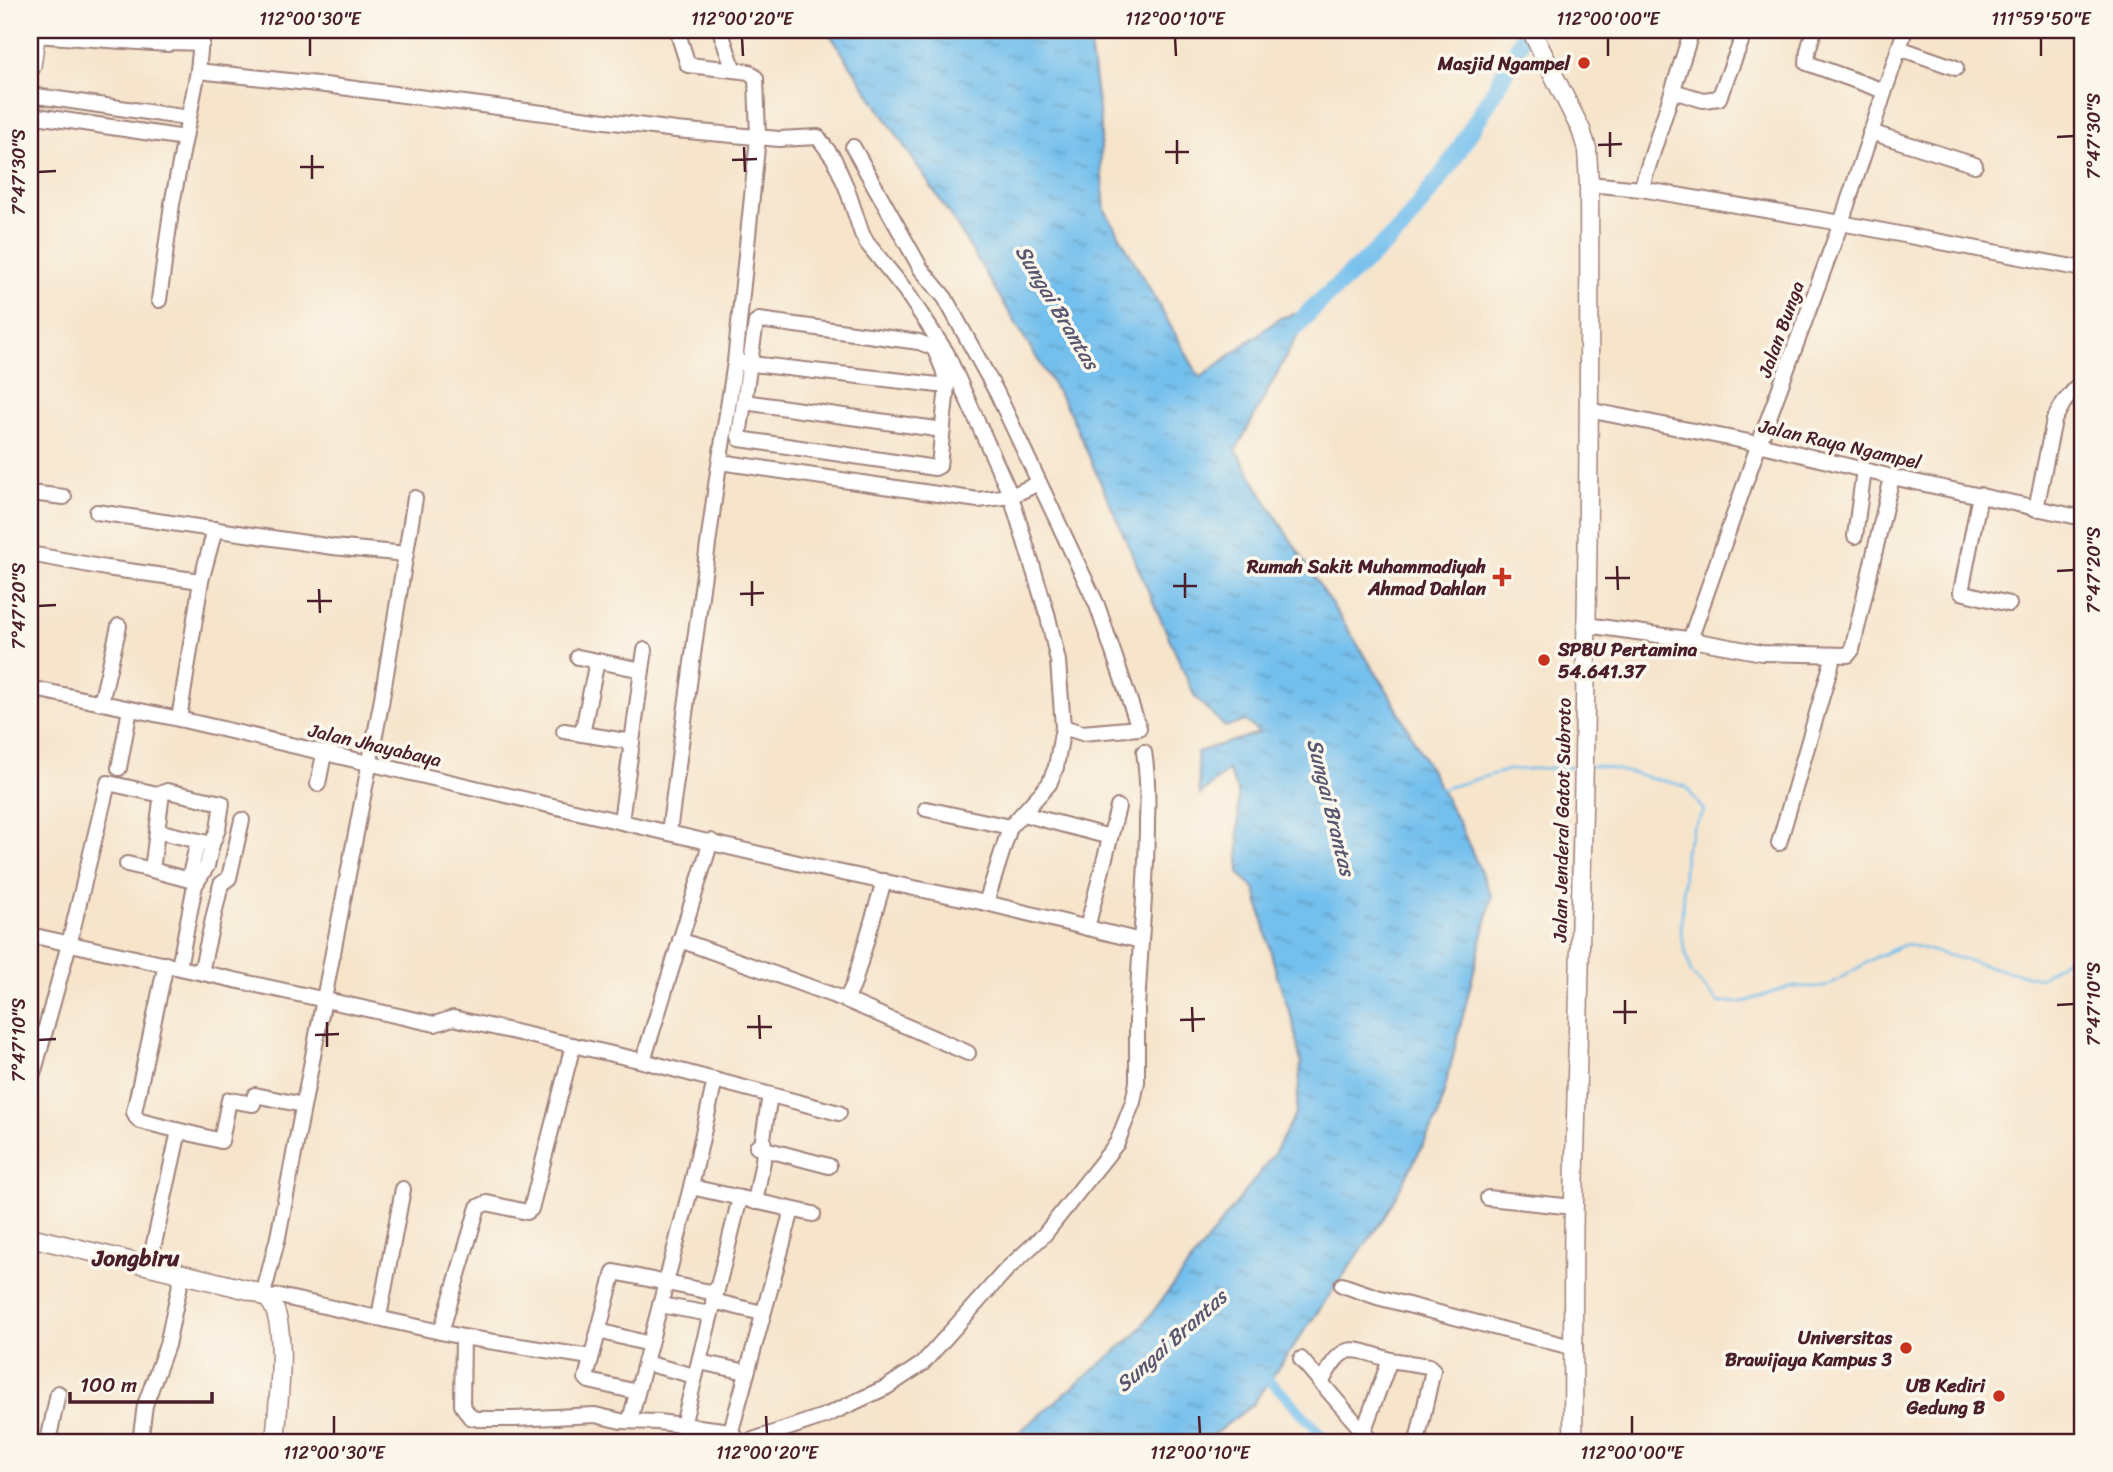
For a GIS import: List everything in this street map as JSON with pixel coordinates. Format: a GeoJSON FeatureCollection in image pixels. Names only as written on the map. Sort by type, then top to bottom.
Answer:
{"type":"FeatureCollection","features":[{"type":"Feature","properties":{"kind":"highway"},"geometry":{"type":"LineString","coordinates":[[30,66],[34,32]]}},
{"type":"Feature","properties":{"kind":"main road","name":"Jalan Jenderal Gatot Subroto"},"geometry":{"type":"LineString","coordinates":[[1534,36],[1581,130],[1587,149],[1589,184],[1584,787],[1574,1206],[1573,1442]]}},
{"type":"Feature","properties":{"kind":"main road"},"geometry":{"type":"LineString","coordinates":[[30,1237],[249,1290],[266,1298],[274,1308],[279,1323],[281,1355],[275,1442]]}},
{"type":"Feature","properties":{"kind":"street"},"geometry":{"type":"LineString","coordinates":[[669,832],[735,362],[758,138],[756,78],[748,72],[688,65],[677,30]]}},
{"type":"Feature","properties":{"kind":"street"},"geometry":{"type":"LineString","coordinates":[[720,30],[734,70]]}},
{"type":"Feature","properties":{"kind":"street"},"geometry":{"type":"LineString","coordinates":[[1641,189],[1692,30]]}},
{"type":"Feature","properties":{"kind":"street"},"geometry":{"type":"LineString","coordinates":[[1814,30],[1807,63],[1884,91]]}},
{"type":"Feature","properties":{"kind":"street","name":"Jalan Bunga"},"geometry":{"type":"LineString","coordinates":[[1690,640],[1841,223],[1905,30]]}},
{"type":"Feature","properties":{"kind":"street"},"geometry":{"type":"LineString","coordinates":[[34,32],[168,44],[202,36],[198,71],[172,204],[159,300]]}},
{"type":"Feature","properties":{"kind":"street"},"geometry":{"type":"LineString","coordinates":[[1673,91],[1703,100],[1719,98],[1741,41]]}},
{"type":"Feature","properties":{"kind":"street"},"geometry":{"type":"LineString","coordinates":[[1899,48],[1956,68]]}},
{"type":"Feature","properties":{"kind":"street"},"geometry":{"type":"LineString","coordinates":[[198,71],[676,130],[758,138],[798,139],[815,136],[825,145],[838,169],[867,243],[905,290],[946,352],[1010,496],[1048,617],[1058,661],[1063,727],[1056,767],[1052,778],[1010,827],[986,903]]}},
{"type":"Feature","properties":{"kind":"street"},"geometry":{"type":"LineString","coordinates":[[30,94],[189,118]]}},
{"type":"Feature","properties":{"kind":"street"},"geometry":{"type":"LineString","coordinates":[[30,115],[185,138]]}},
{"type":"Feature","properties":{"kind":"street"},"geometry":{"type":"LineString","coordinates":[[1870,132],[1975,165]]}},
{"type":"Feature","properties":{"kind":"street"},"geometry":{"type":"LineString","coordinates":[[853,146],[921,269],[945,298],[997,393],[1097,605],[1139,728],[1082,733],[1063,727]]}},
{"type":"Feature","properties":{"kind":"street"},"geometry":{"type":"LineString","coordinates":[[1589,184],[1641,189],[1841,223],[2083,270]]}},
{"type":"Feature","properties":{"kind":"street"},"geometry":{"type":"LineString","coordinates":[[759,320],[928,345],[934,348],[938,356],[947,386],[940,462],[935,468],[743,440],[739,436],[756,322],[759,320]]}},
{"type":"Feature","properties":{"kind":"street"},"geometry":{"type":"LineString","coordinates":[[735,362],[947,386]]}},
{"type":"Feature","properties":{"kind":"street"},"geometry":{"type":"LineString","coordinates":[[2036,509],[2054,420],[2064,402],[2083,380]]}},
{"type":"Feature","properties":{"kind":"street"},"geometry":{"type":"LineString","coordinates":[[744,402],[943,430]]}},
{"type":"Feature","properties":{"kind":"street","name":"Jalan Raya Ngampel"},"geometry":{"type":"LineString","coordinates":[[1588,410],[1759,444],[1892,477],[2083,518]]}},
{"type":"Feature","properties":{"kind":"street"},"geometry":{"type":"LineString","coordinates":[[720,462],[978,500],[1010,496],[1039,483]]}},
{"type":"Feature","properties":{"kind":"street"},"geometry":{"type":"LineString","coordinates":[[1855,536],[1864,470]]}},
{"type":"Feature","properties":{"kind":"street"},"geometry":{"type":"LineString","coordinates":[[1586,625],[1762,653],[1849,655],[1892,477]]}},
{"type":"Feature","properties":{"kind":"street"},"geometry":{"type":"LineString","coordinates":[[30,493],[64,498]]}},
{"type":"Feature","properties":{"kind":"street"},"geometry":{"type":"LineString","coordinates":[[1980,495],[1961,593],[2009,604]]}},
{"type":"Feature","properties":{"kind":"street"},"geometry":{"type":"LineString","coordinates":[[415,498],[369,764],[266,1298],[279,1296],[463,1337],[590,1357]]}},
{"type":"Feature","properties":{"kind":"street"},"geometry":{"type":"LineString","coordinates":[[97,512],[333,547],[406,554]]}},
{"type":"Feature","properties":{"kind":"street"},"geometry":{"type":"LineString","coordinates":[[179,719],[201,582],[215,529]]}},
{"type":"Feature","properties":{"kind":"street"},"geometry":{"type":"LineString","coordinates":[[30,554],[201,582]]}},
{"type":"Feature","properties":{"kind":"street"},"geometry":{"type":"LineString","coordinates":[[101,703],[119,626]]}},
{"type":"Feature","properties":{"kind":"street"},"geometry":{"type":"LineString","coordinates":[[621,821],[645,650]]}},
{"type":"Feature","properties":{"kind":"street"},"geometry":{"type":"LineString","coordinates":[[1779,843],[1834,654]]}},
{"type":"Feature","properties":{"kind":"street"},"geometry":{"type":"LineString","coordinates":[[578,657],[642,670]]}},
{"type":"Feature","properties":{"kind":"street"},"geometry":{"type":"LineString","coordinates":[[582,734],[597,661]]}},
{"type":"Feature","properties":{"kind":"street","name":"Jalan Jhayabaya"},"geometry":{"type":"LineString","coordinates":[[30,688],[179,719],[986,903],[1141,941]]}},
{"type":"Feature","properties":{"kind":"street"},"geometry":{"type":"LineString","coordinates":[[119,768],[130,709]]}},
{"type":"Feature","properties":{"kind":"street"},"geometry":{"type":"LineString","coordinates":[[564,731],[632,742]]}},
{"type":"Feature","properties":{"kind":"street"},"geometry":{"type":"LineString","coordinates":[[747,1442],[827,1415],[887,1387],[922,1364],[1006,1270],[1044,1235],[1117,1143],[1133,1102],[1137,1082],[1137,1007],[1146,872],[1148,791],[1144,752]]}},
{"type":"Feature","properties":{"kind":"street"},"geometry":{"type":"LineString","coordinates":[[318,784],[324,754]]}},
{"type":"Feature","properties":{"kind":"street"},"geometry":{"type":"LineString","coordinates":[[34,1071],[69,944],[108,783],[162,795]]}},
{"type":"Feature","properties":{"kind":"street"},"geometry":{"type":"LineString","coordinates":[[152,870],[164,791],[222,803],[218,829],[205,843],[193,880],[134,1112],[140,1121],[221,1141],[229,1100],[253,1104],[255,1095],[303,1104]]}},
{"type":"Feature","properties":{"kind":"street"},"geometry":{"type":"LineString","coordinates":[[1087,928],[1118,807]]}},
{"type":"Feature","properties":{"kind":"street"},"geometry":{"type":"LineString","coordinates":[[926,809],[1010,827]]}},
{"type":"Feature","properties":{"kind":"street"},"geometry":{"type":"LineString","coordinates":[[1023,814],[1110,837]]}},
{"type":"Feature","properties":{"kind":"street"},"geometry":{"type":"LineString","coordinates":[[201,972],[222,882],[229,878],[242,820]]}},
{"type":"Feature","properties":{"kind":"street"},"geometry":{"type":"LineString","coordinates":[[157,831],[205,843]]}},
{"type":"Feature","properties":{"kind":"street"},"geometry":{"type":"LineString","coordinates":[[643,1061],[711,841]]}},
{"type":"Feature","properties":{"kind":"street"},"geometry":{"type":"LineString","coordinates":[[127,864],[193,880]]}},
{"type":"Feature","properties":{"kind":"street"},"geometry":{"type":"LineString","coordinates":[[846,1000],[853,986],[884,881]]}},
{"type":"Feature","properties":{"kind":"street"},"geometry":{"type":"LineString","coordinates":[[30,935],[435,1024],[451,1018],[573,1045],[715,1080],[770,1098],[838,1115]]}},
{"type":"Feature","properties":{"kind":"street"},"geometry":{"type":"LineString","coordinates":[[680,940],[846,1000],[968,1053]]}},
{"type":"Feature","properties":{"kind":"street"},"geometry":{"type":"LineString","coordinates":[[441,1332],[478,1207],[487,1203],[527,1212],[531,1209],[573,1045]]}},
{"type":"Feature","properties":{"kind":"street"},"geometry":{"type":"LineString","coordinates":[[630,1420],[691,1187],[715,1080]]}},
{"type":"Feature","properties":{"kind":"street"},"geometry":{"type":"LineString","coordinates":[[683,1425],[713,1303],[747,1200],[770,1098]]}},
{"type":"Feature","properties":{"kind":"street"},"geometry":{"type":"LineString","coordinates":[[149,1266],[179,1131]]}},
{"type":"Feature","properties":{"kind":"street"},"geometry":{"type":"LineString","coordinates":[[761,1146],[829,1166]]}},
{"type":"Feature","properties":{"kind":"street"},"geometry":{"type":"LineString","coordinates":[[691,1187],[813,1214]]}},
{"type":"Feature","properties":{"kind":"street"},"geometry":{"type":"LineString","coordinates":[[379,1317],[403,1189]]}},
{"type":"Feature","properties":{"kind":"street"},"geometry":{"type":"LineString","coordinates":[[1488,1198],[1574,1206]]}},
{"type":"Feature","properties":{"kind":"street"},"geometry":{"type":"LineString","coordinates":[[463,1337],[462,1405],[470,1417],[513,1419],[588,1415],[621,1421],[683,1425],[734,1436],[762,1313],[792,1210]]}},
{"type":"Feature","properties":{"kind":"street"},"geometry":{"type":"LineString","coordinates":[[637,1392],[589,1381],[586,1376],[614,1272],[666,1283],[713,1303],[762,1313]]}},
{"type":"Feature","properties":{"kind":"street"},"geometry":{"type":"LineString","coordinates":[[140,1442],[145,1405],[167,1345],[182,1275]]}},
{"type":"Feature","properties":{"kind":"street"},"geometry":{"type":"LineString","coordinates":[[1342,1285],[1377,1297],[1575,1348]]}},
{"type":"Feature","properties":{"kind":"street"},"geometry":{"type":"LineString","coordinates":[[660,1304],[713,1303]]}},
{"type":"Feature","properties":{"kind":"street"},"geometry":{"type":"LineString","coordinates":[[599,1331],[649,1344]]}},
{"type":"Feature","properties":{"kind":"street"},"geometry":{"type":"LineString","coordinates":[[1321,1383],[1332,1363],[1347,1350],[1432,1368],[1417,1442]]}},
{"type":"Feature","properties":{"kind":"street"},"geometry":{"type":"LineString","coordinates":[[1301,1359],[1368,1437]]}},
{"type":"Feature","properties":{"kind":"street"},"geometry":{"type":"LineString","coordinates":[[1368,1437],[1390,1360]]}},
{"type":"Feature","properties":{"kind":"street"},"geometry":{"type":"LineString","coordinates":[[645,1363],[747,1372]]}},
{"type":"Feature","properties":{"kind":"street"},"geometry":{"type":"LineString","coordinates":[[48,1442],[58,1393]]}},
{"type":"Feature","properties":{"kind":"water","name":"Sungai Brantas"},"geometry":{"type":"Polygon","coordinates":[[[827,30],[1088,30],[1101,126],[1105,210],[1200,378],[1280,318],[1311,310],[1236,450],[1388,692],[1459,823],[1492,897],[1438,1117],[1384,1218],[1252,1405],[1204,1442],[1007,1442],[1134,1336],[1274,1154],[1296,1113],[1301,1064],[1293,1022],[1277,976],[1255,889],[1239,873],[1238,792],[1228,770],[1200,795],[1197,752],[1259,733],[1246,721],[1225,727],[1195,697],[1070,413],[954,221],[827,30]]]}},
{"type":"Feature","properties":{"kind":"waterway"},"geometry":{"type":"LineString","coordinates":[[1296,327],[1311,310],[1401,229],[1449,166],[1527,30]]}},
{"type":"Feature","properties":{"kind":"waterway"},"geometry":{"type":"LineString","coordinates":[[1590,766],[1601,766],[1685,786],[1704,811],[1694,825],[1685,851],[1681,934],[1691,973],[1719,1003],[1744,1002],[1789,987],[1826,987],[1876,957],[1906,944],[2040,978],[2073,954],[2083,953]]}},
{"type":"Feature","properties":{"kind":"waterway"},"geometry":{"type":"LineString","coordinates":[[1439,790],[1508,770],[1576,767]]}},
{"type":"Feature","properties":{"kind":"waterway"},"geometry":{"type":"LineString","coordinates":[[1261,1373],[1328,1442]]}},
{"type":"Feature","properties":{"kind":"place","name":"Masjid Ngampel"},"geometry":{"type":"Point","coordinates":[1584,63]}},
{"type":"Feature","properties":{"kind":"place","name":"Rumah Sakit Muhammadiyah Ahmad Dahlan"},"geometry":{"type":"Point","coordinates":[1502,577]}},
{"type":"Feature","properties":{"kind":"place","name":"SPBU Pertamina 54.641.37"},"geometry":{"type":"Point","coordinates":[1544,660]}},
{"type":"Feature","properties":{"kind":"place","name":"Universitas Brawijaya Kampus 3"},"geometry":{"type":"Point","coordinates":[1906,1348]}},
{"type":"Feature","properties":{"kind":"place","name":"UB Kediri Gedung B"},"geometry":{"type":"Point","coordinates":[1999,1396]}},
{"type":"Feature","properties":{"kind":"district","name":"Jongbiru"},"geometry":{"type":"Point","coordinates":[136,1258]}}]}
